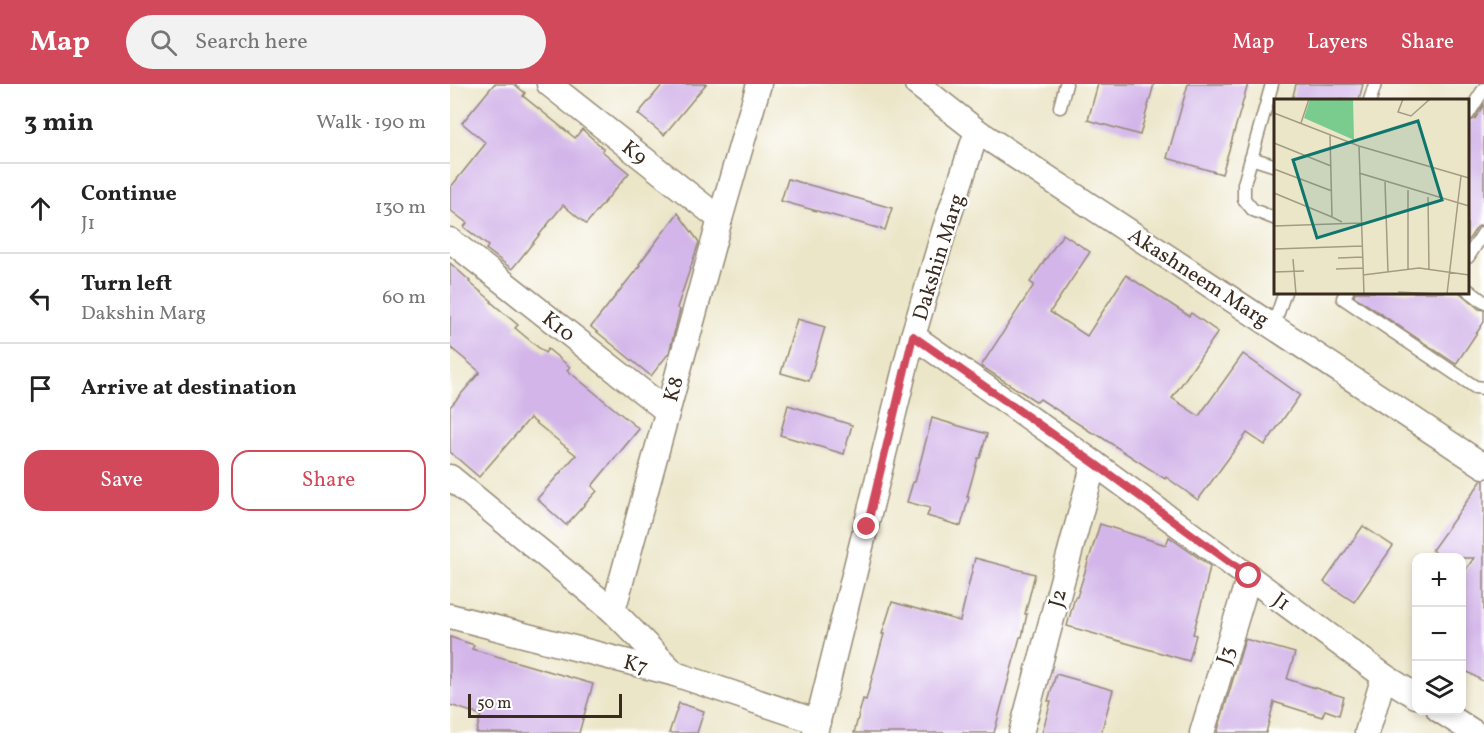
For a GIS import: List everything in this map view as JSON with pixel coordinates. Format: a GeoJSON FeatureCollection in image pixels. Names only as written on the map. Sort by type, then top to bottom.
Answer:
{"type":"FeatureCollection","features":[{"type":"Feature","properties":{"kind":"street","name":"K9"},"geometry":{"type":"LineString","coordinates":[[549,84],[720,219]]}},
{"type":"Feature","properties":{"kind":"street","name":"K8"},"geometry":{"type":"LineString","coordinates":[[614,611],[667,411],[759,84]]}},
{"type":"Feature","properties":{"kind":"street","name":"Akashneem Marg"},"geometry":{"type":"LineString","coordinates":[[917,84],[977,131],[1484,466]]}},
{"type":"Feature","properties":{"kind":"street","name":"Dakshin Marg"},"geometry":{"type":"LineString","coordinates":[[817,728],[913,336],[977,131]]}},
{"type":"Feature","properties":{"kind":"street","name":"K10"},"geometry":{"type":"LineString","coordinates":[[450,240],[667,411]]}},
{"type":"Feature","properties":{"kind":"street","name":"J1"},"geometry":{"type":"LineString","coordinates":[[913,336],[1094,463],[1384,676],[1412,694]]}},
{"type":"Feature","properties":{"kind":"street","name":"J2"},"geometry":{"type":"LineString","coordinates":[[1021,733],[1094,463]]}},
{"type":"Feature","properties":{"kind":"street"},"geometry":{"type":"LineString","coordinates":[[450,477],[614,611],[675,674]]}},
{"type":"Feature","properties":{"kind":"street","name":"J3"},"geometry":{"type":"LineString","coordinates":[[1202,733],[1249,576]]}},
{"type":"Feature","properties":{"kind":"street","name":"K7"},"geometry":{"type":"LineString","coordinates":[[450,616],[675,674],[817,728]]}},
{"type":"Feature","properties":{"kind":"street"},"geometry":{"type":"LineString","coordinates":[[1367,733],[1384,676]]}},
{"type":"Feature","properties":{"kind":"street"},"geometry":{"type":"LineString","coordinates":[[1446,715],[1475,733]]}},
{"type":"Feature","properties":{"kind":"lane"},"geometry":{"type":"LineString","coordinates":[[1060,107],[1066,84]]}},
{"type":"Feature","properties":{"kind":"lane"},"geometry":{"type":"LineString","coordinates":[[1272,84],[1244,184],[1244,199],[1253,210],[1274,219]]}},
{"type":"Feature","properties":{"kind":"lane"},"geometry":{"type":"LineString","coordinates":[[1370,99],[1375,84]]}},
{"type":"Feature","properties":{"kind":"lane"},"geometry":{"type":"LineString","coordinates":[[1469,111],[1484,89]]}},
{"type":"Feature","properties":{"kind":"lane"},"geometry":{"type":"LineString","coordinates":[[1251,158],[1274,166]]}},
{"type":"Feature","properties":{"kind":"lane"},"geometry":{"type":"LineString","coordinates":[[1469,254],[1484,232]]}},
{"type":"Feature","properties":{"kind":"lane"},"geometry":{"type":"LineString","coordinates":[[1469,291],[1484,302]]}},
{"type":"Feature","properties":{"kind":"lane"},"geometry":{"type":"LineString","coordinates":[[1273,327],[1284,294]]}},
{"type":"Feature","properties":{"kind":"lane"},"geometry":{"type":"LineString","coordinates":[[1346,294],[1343,298],[1475,387],[1484,388]]}},
{"type":"Feature","properties":{"kind":"building"},"geometry":{"type":"Polygon","coordinates":[[[494,84],[514,84],[525,93],[523,96],[575,138],[582,129],[604,149],[602,151],[629,173],[586,224],[563,205],[512,269],[486,249],[488,246],[464,227],[467,223],[450,210],[450,188],[486,143],[462,123],[494,84]]]}},
{"type":"Feature","properties":{"kind":"building"},"geometry":{"type":"Polygon","coordinates":[[[663,84],[706,84],[664,135],[638,114],[663,84]]]}},
{"type":"Feature","properties":{"kind":"building"},"geometry":{"type":"Polygon","coordinates":[[[1098,84],[1154,84],[1140,135],[1088,120],[1098,84]]]}},
{"type":"Feature","properties":{"kind":"building"},"geometry":{"type":"Polygon","coordinates":[[[1188,84],[1248,84],[1222,174],[1167,158],[1188,84]]]}},
{"type":"Feature","properties":{"kind":"building"},"geometry":{"type":"Polygon","coordinates":[[[1296,84],[1363,84],[1359,99],[1292,99],[1296,84]]]}},
{"type":"Feature","properties":{"kind":"building"},"geometry":{"type":"Polygon","coordinates":[[[1484,104],[1484,224],[1477,227],[1469,239],[1469,121],[1475,119],[1484,104]]]}},
{"type":"Feature","properties":{"kind":"building"},"geometry":{"type":"Polygon","coordinates":[[[788,179],[892,208],[885,230],[781,201],[788,179]]]}},
{"type":"Feature","properties":{"kind":"building"},"geometry":{"type":"Polygon","coordinates":[[[678,213],[699,242],[677,308],[680,310],[669,353],[651,376],[591,327],[678,213]]]}},
{"type":"Feature","properties":{"kind":"building"},"geometry":{"type":"Polygon","coordinates":[[[1063,234],[1090,252],[1050,312],[1087,336],[1126,275],[1189,316],[1191,313],[1218,332],[1172,398],[1199,416],[1243,354],[1300,395],[1265,445],[1247,433],[1198,500],[1166,477],[1165,479],[1040,399],[1037,402],[981,366],[1034,285],[1030,282],[1063,234]]]}},
{"type":"Feature","properties":{"kind":"building"},"geometry":{"type":"Polygon","coordinates":[[[450,263],[518,325],[515,328],[545,353],[548,349],[570,367],[567,370],[639,429],[592,486],[597,491],[566,525],[537,499],[576,455],[530,418],[479,477],[450,452],[450,407],[480,372],[450,347],[450,263]]]}},
{"type":"Feature","properties":{"kind":"building"},"geometry":{"type":"Polygon","coordinates":[[[1354,294],[1461,294],[1479,309],[1484,310],[1484,322],[1456,364],[1354,296],[1354,294]]]}},
{"type":"Feature","properties":{"kind":"building"},"geometry":{"type":"Polygon","coordinates":[[[797,319],[825,327],[809,381],[781,373],[797,319]]]}},
{"type":"Feature","properties":{"kind":"building"},"geometry":{"type":"Polygon","coordinates":[[[788,405],[852,425],[844,454],[780,435],[788,405]]]}},
{"type":"Feature","properties":{"kind":"building"},"geometry":{"type":"Polygon","coordinates":[[[932,418],[987,434],[980,458],[978,458],[961,526],[927,516],[930,508],[907,502],[913,482],[915,482],[932,418]]]}},
{"type":"Feature","properties":{"kind":"building"},"geometry":{"type":"Polygon","coordinates":[[[1484,480],[1484,682],[1466,671],[1466,569],[1474,558],[1466,558],[1466,553],[1436,553],[1432,550],[1484,480]]]}},
{"type":"Feature","properties":{"kind":"building"},"geometry":{"type":"Polygon","coordinates":[[[1100,524],[1166,545],[1169,537],[1210,566],[1193,634],[1196,635],[1189,661],[1067,626],[1100,524]]]}},
{"type":"Feature","properties":{"kind":"building"},"geometry":{"type":"Polygon","coordinates":[[[1363,526],[1393,546],[1354,602],[1324,582],[1363,526]]]}},
{"type":"Feature","properties":{"kind":"building"},"geometry":{"type":"Polygon","coordinates":[[[975,558],[1035,574],[1022,637],[1020,637],[994,733],[854,733],[863,699],[866,700],[892,602],[960,621],[975,558]]]}},
{"type":"Feature","properties":{"kind":"building"},"geometry":{"type":"Polygon","coordinates":[[[450,637],[474,645],[472,649],[593,684],[579,733],[476,733],[481,715],[450,705],[450,637]]]}},
{"type":"Feature","properties":{"kind":"building"},"geometry":{"type":"Polygon","coordinates":[[[1245,639],[1295,653],[1287,679],[1344,697],[1339,715],[1325,710],[1322,717],[1274,702],[1266,733],[1217,733],[1245,639]]]}},
{"type":"Feature","properties":{"kind":"building"},"geometry":{"type":"Polygon","coordinates":[[[1056,674],[1113,690],[1101,733],[1042,733],[1056,674]]]}},
{"type":"Feature","properties":{"kind":"building"},"geometry":{"type":"Polygon","coordinates":[[[679,703],[704,711],[697,733],[669,733],[679,703]]]}},
{"type":"Feature","properties":{"kind":"route"},"geometry":{"type":"LineString","coordinates":[[867,527],[913,336],[1094,463],[1249,576]]}}]}
